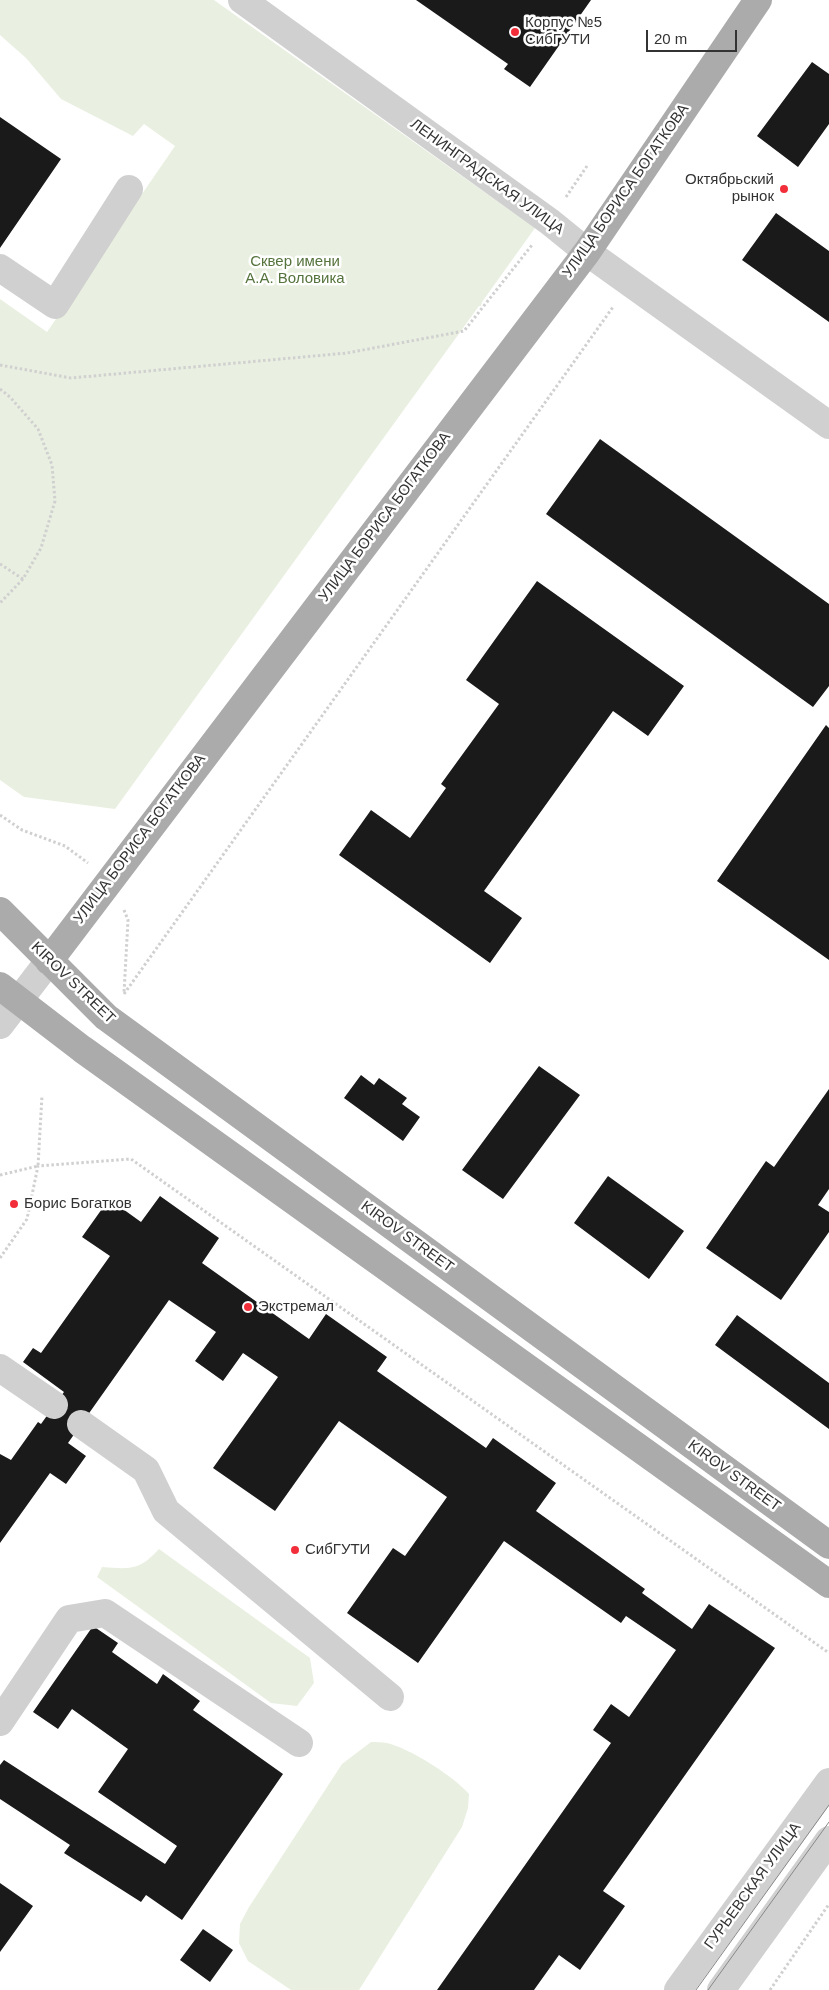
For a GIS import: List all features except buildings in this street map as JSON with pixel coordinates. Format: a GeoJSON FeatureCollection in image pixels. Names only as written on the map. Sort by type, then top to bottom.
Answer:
{"type":"FeatureCollection","features":[{"type":"Feature","properties":{"kind":"main road","name":"УЛИЦА БОРИСА БОГАТКОВА"},"geometry":{"type":"LineString","coordinates":[[49,961],[586,252],[758,0]]}},
{"type":"Feature","properties":{"kind":"main road","name":"KIROV STREET"},"geometry":{"type":"LineString","coordinates":[[0,912],[106,1018],[829,1545]]}},
{"type":"Feature","properties":{"kind":"main road"},"geometry":{"type":"LineString","coordinates":[[10,994],[82,1049],[829,1584]]}},
{"type":"Feature","properties":{"kind":"street","name":"ЛЕНИНГРАДСКАЯ УЛИЦА"},"geometry":{"type":"LineString","coordinates":[[242,0],[550,222],[586,252],[631,282],[829,425]]}},
{"type":"Feature","properties":{"kind":"street"},"geometry":{"type":"LineString","coordinates":[[0,268],[54,305],[129,189]]}},
{"type":"Feature","properties":{"kind":"street","name":"УЛИЦА БОРИСА БОГАТКОВА"},"geometry":{"type":"LineString","coordinates":[[0,1024],[10,994],[49,961]]}},
{"type":"Feature","properties":{"kind":"street"},"geometry":{"type":"LineString","coordinates":[[0,1368],[54,1405]]}},
{"type":"Feature","properties":{"kind":"street"},"geometry":{"type":"LineString","coordinates":[[81,1424],[146,1470],[166,1511],[390,1697]]}},
{"type":"Feature","properties":{"kind":"street"},"geometry":{"type":"LineString","coordinates":[[4,1706],[69,1619],[105,1612],[299,1743]]}},
{"type":"Feature","properties":{"kind":"street","name":"ГУРЬЕВСКАЯ УЛИЦА"},"geometry":{"type":"LineString","coordinates":[[678,1990],[829,1782]]}},
{"type":"Feature","properties":{"kind":"street"},"geometry":{"type":"LineString","coordinates":[[721,1990],[829,1840]]}},
{"type":"Feature","properties":{"kind":"path"},"geometry":{"type":"LineString","coordinates":[[0,365],[71,378],[346,353],[464,331],[550,222],[586,166]]}},
{"type":"Feature","properties":{"kind":"path"},"geometry":{"type":"LineString","coordinates":[[132,1000],[124,994],[631,282]]}},
{"type":"Feature","properties":{"kind":"path"},"geometry":{"type":"LineString","coordinates":[[0,390],[10,397],[38,430],[52,465],[55,501],[41,548],[24,579],[0,603]]}},
{"type":"Feature","properties":{"kind":"path"},"geometry":{"type":"LineString","coordinates":[[0,564],[24,579]]}},
{"type":"Feature","properties":{"kind":"path"},"geometry":{"type":"LineString","coordinates":[[0,1258],[27,1219],[38,1166],[42,1096]]}},
{"type":"Feature","properties":{"kind":"path"},"geometry":{"type":"LineString","coordinates":[[0,1175],[38,1166],[131,1159],[829,1653]]}},
{"type":"Feature","properties":{"kind":"path"},"geometry":{"type":"LineString","coordinates":[[770,1990],[829,1904]]}},
{"type":"Feature","properties":{"kind":"green space","name":"Cквер имени А.А. Воловика"},"geometry":{"type":"Polygon","coordinates":[[[0,0],[214,0],[535,228],[481,306],[479,306],[115,809],[24,797],[0,780],[0,299],[47,332],[175,146],[144,124],[133,136],[61,99],[26,58],[0,35],[0,0]]]}},
{"type":"Feature","properties":{"kind":"green space"},"geometry":{"type":"Polygon","coordinates":[[[159,1549],[310,1658],[314,1683],[297,1706],[271,1703],[97,1577],[102,1567],[134,1567],[146,1561],[159,1549]]]}},
{"type":"Feature","properties":{"kind":"green space"},"geometry":{"type":"Polygon","coordinates":[[[371,1742],[387,1743],[407,1751],[443,1772],[462,1787],[469,1794],[468,1808],[462,1827],[359,1990],[291,1990],[248,1961],[239,1943],[240,1924],[249,1907],[342,1764],[371,1742]]]}},
{"type":"Feature","properties":{"kind":"tram line"},"geometry":{"type":"LineString","coordinates":[[696,1990],[829,1805]]}},
{"type":"Feature","properties":{"kind":"tram line"},"geometry":{"type":"LineString","coordinates":[[708,1990],[829,1822]]}},
{"type":"Feature","properties":{"kind":"place","name":"Корпус №5 СибГУТИ"},"geometry":{"type":"Point","coordinates":[515,32]}},
{"type":"Feature","properties":{"kind":"place","name":"Октябрьский рынок"},"geometry":{"type":"Point","coordinates":[784,189]}},
{"type":"Feature","properties":{"kind":"place","name":"Борис Богатков"},"geometry":{"type":"Point","coordinates":[14,1204]}},
{"type":"Feature","properties":{"kind":"place","name":"Экстремал"},"geometry":{"type":"Point","coordinates":[248,1307]}},
{"type":"Feature","properties":{"kind":"place","name":"СибГУТИ"},"geometry":{"type":"Point","coordinates":[295,1550]}}]}
